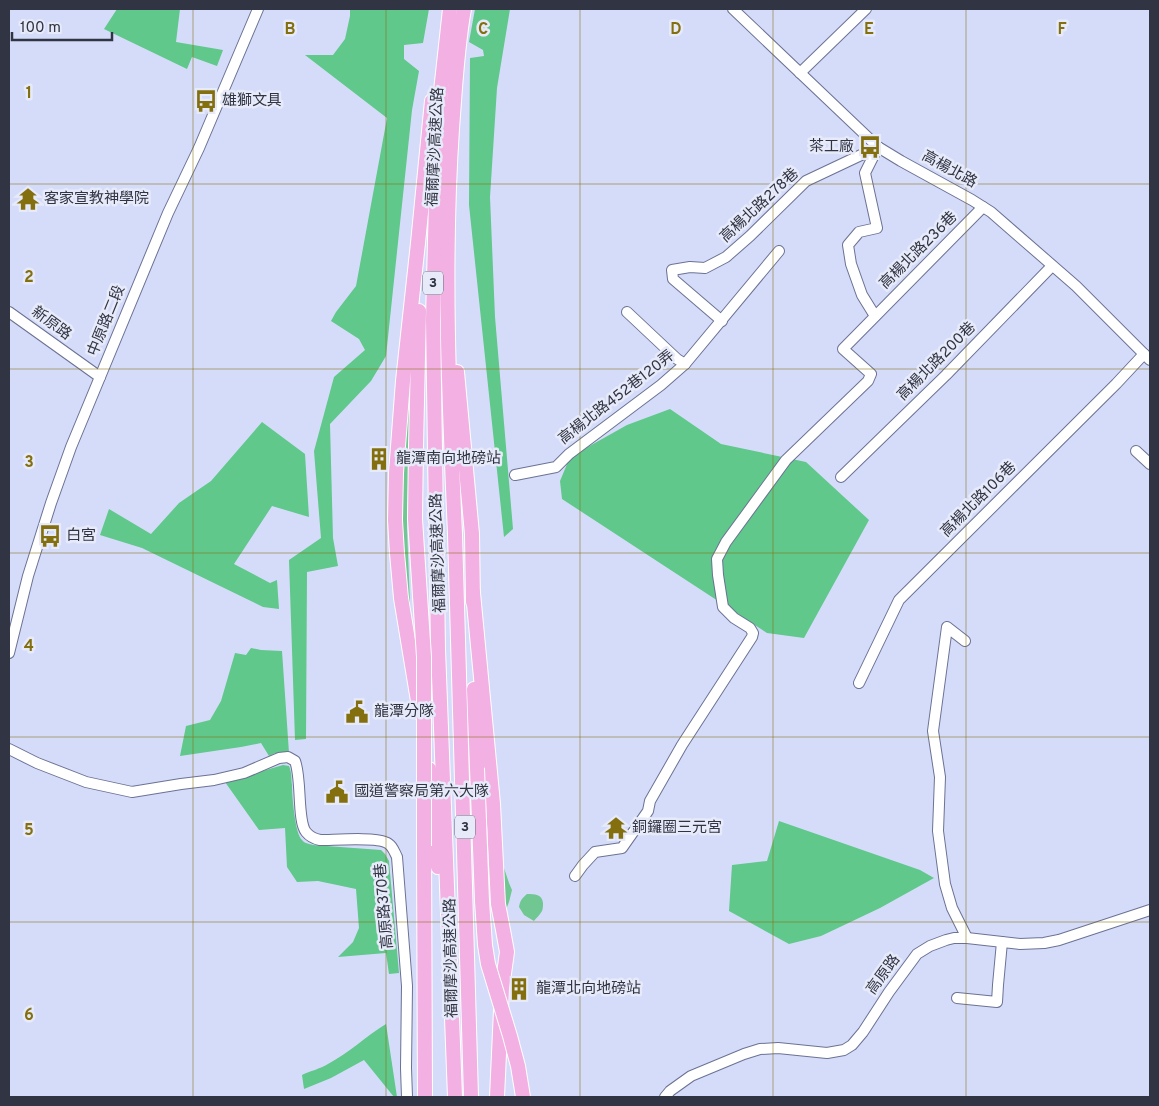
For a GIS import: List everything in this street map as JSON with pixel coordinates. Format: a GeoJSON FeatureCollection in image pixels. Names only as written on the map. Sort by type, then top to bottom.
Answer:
{"type":"FeatureCollection","features":[{"type":"Feature","properties":{"kind":"highway"},"geometry":{"type":"LineString","coordinates":[[449,9],[434,85],[428,134],[396,473],[395,520],[401,598],[428,759],[442,908],[450,946]]}},
{"type":"Feature","properties":{"kind":"highway","name":"福爾摩沙高速公路"},"geometry":{"type":"LineString","coordinates":[[449,9],[437,160],[433,320],[438,658],[455,1097]]}},
{"type":"Feature","properties":{"kind":"highway","name":"福爾摩沙高速公路"},"geometry":{"type":"LineString","coordinates":[[464,9],[455,82],[449,182],[448,289],[471,1097]]}},
{"type":"Feature","properties":{"kind":"highway"},"geometry":{"type":"LineString","coordinates":[[418,243],[415,519],[424,657],[425,1097]]}},
{"type":"Feature","properties":{"kind":"highway"},"geometry":{"type":"LineString","coordinates":[[448,289],[472,534],[472,642],[485,945],[488,964],[512,1044],[523,1097]]}},
{"type":"Feature","properties":{"kind":"highway"},"geometry":{"type":"LineString","coordinates":[[473,593],[493,804],[498,904],[507,952],[502,988],[497,1097]]}},
{"type":"Feature","properties":{"kind":"street","name":"中原路二段"},"geometry":{"type":"LineString","coordinates":[[9,653],[28,576],[71,447],[162,227],[199,148],[258,9]]}},
{"type":"Feature","properties":{"kind":"street","name":"高楊北路"},"geometry":{"type":"LineString","coordinates":[[733,9],[878,147],[990,212],[1076,286],[1147,357]]}},
{"type":"Feature","properties":{"kind":"street"},"geometry":{"type":"LineString","coordinates":[[800,73],[866,9]]}},
{"type":"Feature","properties":{"kind":"street"},"geometry":{"type":"LineString","coordinates":[[876,316],[862,295],[851,264],[848,245],[859,232],[877,228],[866,173],[878,147]]}},
{"type":"Feature","properties":{"kind":"street","name":"高楊北路278巷"},"geometry":{"type":"LineString","coordinates":[[722,321],[674,280],[672,270],[705,268],[726,257],[806,181],[878,147]]}},
{"type":"Feature","properties":{"kind":"street","name":"高楊北路236巷"},"geometry":{"type":"LineString","coordinates":[[575,876],[595,852],[622,848],[648,811],[650,801],[682,745],[752,637],[753,633],[750,628],[734,618],[724,607],[717,559],[726,542],[786,460],[868,381],[871,374],[843,349],[983,207]]}},
{"type":"Feature","properties":{"kind":"street","name":"高楊北路452巷120弄"},"geometry":{"type":"LineString","coordinates":[[515,475],[556,467],[569,454],[662,385],[685,364],[779,251]]}},
{"type":"Feature","properties":{"kind":"street","name":"高楊北路200巷"},"geometry":{"type":"LineString","coordinates":[[841,477],[946,375],[1052,266]]}},
{"type":"Feature","properties":{"kind":"street","name":"新原路"},"geometry":{"type":"LineString","coordinates":[[9,312],[100,377]]}},
{"type":"Feature","properties":{"kind":"street"},"geometry":{"type":"LineString","coordinates":[[626,312],[677,359],[685,364]]}},
{"type":"Feature","properties":{"kind":"street","name":"高楊北路106巷"},"geometry":{"type":"LineString","coordinates":[[859,683],[900,600],[1116,384],[1147,357]]}},
{"type":"Feature","properties":{"kind":"street"},"geometry":{"type":"LineString","coordinates":[[1136,452],[1150,464]]}},
{"type":"Feature","properties":{"kind":"street"},"geometry":{"type":"LineString","coordinates":[[965,641],[947,627],[933,731],[940,777],[938,831],[944,884],[952,908],[967,938]]}},
{"type":"Feature","properties":{"kind":"street","name":"高原路370巷"},"geometry":{"type":"LineString","coordinates":[[9,748],[37,763],[69,776],[86,782],[132,792],[214,780],[244,773],[279,758],[288,758],[295,761],[299,774],[302,824],[306,832],[314,839],[320,840],[375,840],[386,842],[392,847],[397,858],[407,986],[407,1097]]}},
{"type":"Feature","properties":{"kind":"street","name":"高原路"},"geometry":{"type":"LineString","coordinates":[[664,1097],[670,1090],[691,1076],[752,1052],[778,1048],[827,1054],[844,1050],[852,1045],[864,1032],[889,992],[917,954],[930,946],[954,938],[1035,944],[1052,941],[1150,910]]}},
{"type":"Feature","properties":{"kind":"street"},"geometry":{"type":"LineString","coordinates":[[957,998],[998,1002],[1002,942]]}},
{"type":"Feature","properties":{"kind":"green space"},"geometry":{"type":"Polygon","coordinates":[[[117,9],[180,9],[176,42],[223,50],[217,66],[192,57],[187,69],[104,29],[117,9]]]}},
{"type":"Feature","properties":{"kind":"green space"},"geometry":{"type":"Polygon","coordinates":[[[350,9],[429,9],[423,43],[404,45],[404,59],[419,71],[412,110],[386,356],[371,381],[330,424],[333,538],[338,566],[307,572],[306,739],[295,740],[289,560],[321,538],[314,451],[334,377],[365,350],[359,339],[331,321],[356,286],[387,118],[305,55],[333,55],[345,39],[350,9]]]}},
{"type":"Feature","properties":{"kind":"green space"},"geometry":{"type":"Polygon","coordinates":[[[475,9],[510,9],[497,88],[490,197],[495,317],[513,529],[504,537],[469,205],[470,58],[484,56],[483,50],[469,42],[475,9]]]}},
{"type":"Feature","properties":{"kind":"green space"},"geometry":{"type":"Polygon","coordinates":[[[411,348],[407,528],[411,629],[399,520],[411,348]]]}},
{"type":"Feature","properties":{"kind":"green space"},"geometry":{"type":"Polygon","coordinates":[[[670,409],[721,444],[806,462],[869,520],[804,638],[767,633],[562,499],[560,481],[570,457],[627,425],[670,409]]]}},
{"type":"Feature","properties":{"kind":"green space"},"geometry":{"type":"Polygon","coordinates":[[[262,422],[305,454],[309,517],[272,506],[234,564],[270,583],[277,580],[279,609],[263,607],[142,548],[100,535],[109,509],[151,534],[179,503],[211,481],[262,422]]]}},
{"type":"Feature","properties":{"kind":"green space"},"geometry":{"type":"Polygon","coordinates":[[[251,648],[282,651],[289,753],[275,753],[269,756],[261,743],[180,756],[186,726],[210,720],[221,701],[235,653],[246,655],[251,648]]]}},
{"type":"Feature","properties":{"kind":"green space"},"geometry":{"type":"Polygon","coordinates":[[[283,765],[289,766],[291,771],[293,806],[297,830],[303,841],[313,845],[381,850],[389,861],[399,973],[389,974],[386,953],[338,957],[353,942],[359,928],[356,889],[318,881],[297,882],[287,867],[285,828],[259,830],[225,782],[283,765]]]}},
{"type":"Feature","properties":{"kind":"green space"},"geometry":{"type":"Polygon","coordinates":[[[779,821],[920,870],[934,878],[880,908],[821,936],[789,944],[729,911],[732,865],[767,861],[779,821]]]}},
{"type":"Feature","properties":{"kind":"green space"},"geometry":{"type":"Polygon","coordinates":[[[500,856],[512,890],[505,912],[500,856]]]}},
{"type":"Feature","properties":{"kind":"green space"},"geometry":{"type":"Polygon","coordinates":[[[527,894],[538,895],[542,900],[542,911],[534,921],[524,915],[519,907],[527,894]]]}},
{"type":"Feature","properties":{"kind":"green space"},"geometry":{"type":"Polygon","coordinates":[[[386,1024],[397,1097],[394,1097],[364,1060],[331,1078],[304,1089],[302,1075],[336,1060],[386,1024]]]}},
{"type":"Feature","properties":{"kind":"place","name":"雄獅文具"},"geometry":{"type":"Point","coordinates":[206,101]}},
{"type":"Feature","properties":{"kind":"place","name":"茶工廠"},"geometry":{"type":"Point","coordinates":[870,147]}},
{"type":"Feature","properties":{"kind":"place","name":"客家宣教神學院"},"geometry":{"type":"Point","coordinates":[28,199]}},
{"type":"Feature","properties":{"kind":"place","name":"龍潭南向地磅站"},"geometry":{"type":"Point","coordinates":[379,459]}},
{"type":"Feature","properties":{"kind":"place","name":"白宮"},"geometry":{"type":"Point","coordinates":[50,536]}},
{"type":"Feature","properties":{"kind":"place","name":"龍潭分隊"},"geometry":{"type":"Point","coordinates":[357,712]}},
{"type":"Feature","properties":{"kind":"place","name":"國道警察局第六大隊"},"geometry":{"type":"Point","coordinates":[337,792]}},
{"type":"Feature","properties":{"kind":"place","name":"銅鑼圈三元宮"},"geometry":{"type":"Point","coordinates":[616,828]}},
{"type":"Feature","properties":{"kind":"place","name":"龍潭北向地磅站"},"geometry":{"type":"Point","coordinates":[519,989]}}]}
